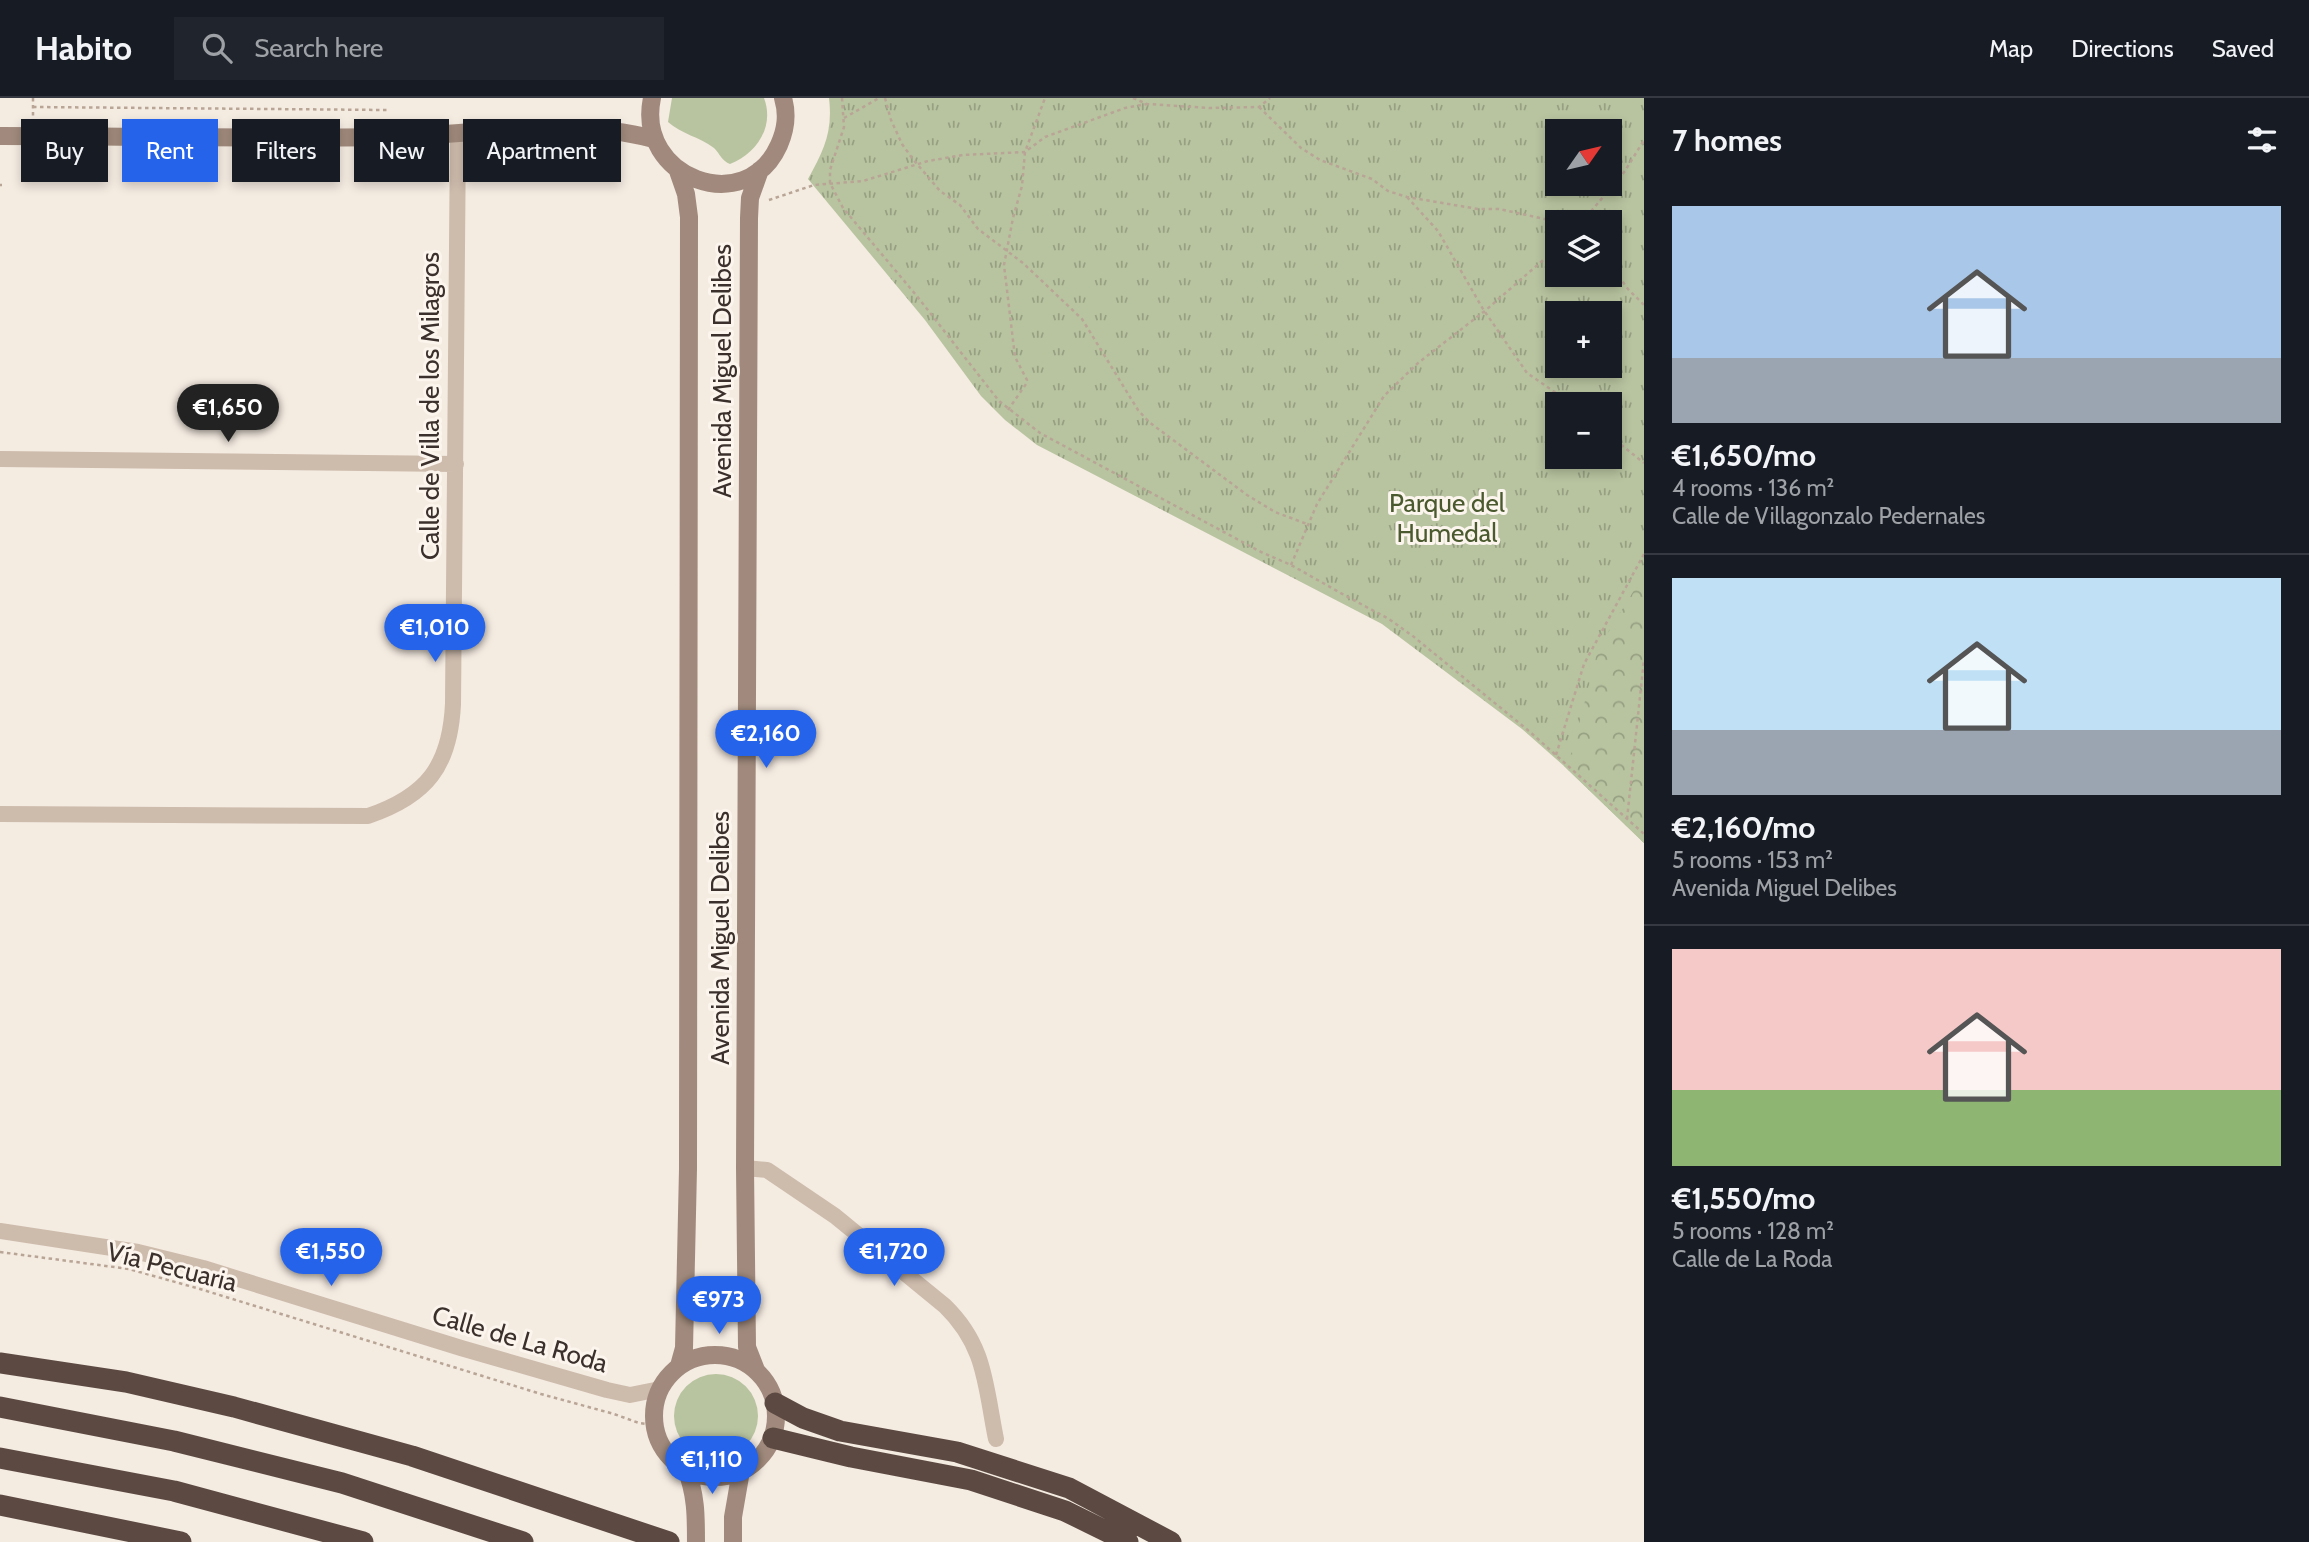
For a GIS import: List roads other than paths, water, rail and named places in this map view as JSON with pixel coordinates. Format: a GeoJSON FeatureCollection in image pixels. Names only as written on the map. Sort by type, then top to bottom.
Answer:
{"type":"FeatureCollection","features":[{"type":"Feature","properties":{"kind":"highway"},"geometry":{"type":"LineString","coordinates":[[0,1349],[234,1407],[412,1455],[669,1542]]}},
{"type":"Feature","properties":{"kind":"highway"},"geometry":{"type":"LineString","coordinates":[[0,1363],[126,1382]]}},
{"type":"Feature","properties":{"kind":"highway"},"geometry":{"type":"LineString","coordinates":[[775,1403],[803,1418],[840,1431],[957,1452],[1069,1488],[1171,1542]]}},
{"type":"Feature","properties":{"kind":"highway"},"geometry":{"type":"LineString","coordinates":[[0,1407],[174,1441],[316,1477],[523,1542]]}},
{"type":"Feature","properties":{"kind":"highway"},"geometry":{"type":"LineString","coordinates":[[772,1437],[851,1457],[971,1480],[1065,1511],[1128,1542]]}},
{"type":"Feature","properties":{"kind":"highway"},"geometry":{"type":"LineString","coordinates":[[0,1458],[174,1491],[363,1542]]}},
{"type":"Feature","properties":{"kind":"highway"},"geometry":{"type":"LineString","coordinates":[[0,1505],[181,1542]]}},
{"type":"Feature","properties":{"kind":"highway"},"geometry":{"type":"LineString","coordinates":[[64,1517],[108,1542]]}},
{"type":"Feature","properties":{"kind":"highway"},"geometry":{"type":"LineString","coordinates":[[636,1531],[661,1542]]}},
{"type":"Feature","properties":{"kind":"main road"},"geometry":{"type":"LineString","coordinates":[[652,98],[650,113],[654,139],[660,151],[678,171],[694,179],[719,183],[745,178],[760,170]]}},
{"type":"Feature","properties":{"kind":"main road","name":"Avenida Miguel Delibes"},"geometry":{"type":"LineString","coordinates":[[756,1370],[747,1347],[745,1168],[749,218],[750,198],[760,170],[775,153],[785,133],[786,110],[783,98]]}},
{"type":"Feature","properties":{"kind":"main road"},"geometry":{"type":"LineString","coordinates":[[0,135],[386,137],[507,130],[609,129],[654,139]]}},
{"type":"Feature","properties":{"kind":"main road","name":"Avenida Miguel Delibes"},"geometry":{"type":"LineString","coordinates":[[678,171],[686,194],[689,216],[688,1169],[684,1348],[679,1366]]}},
{"type":"Feature","properties":{"kind":"main road"},"geometry":{"type":"LineString","coordinates":[[710,1355],[727,1356],[756,1370],[768,1385],[775,1403],[776,1422],[772,1437],[760,1457],[741,1471],[713,1477],[686,1469],[671,1458],[661,1443],[655,1425],[655,1406],[660,1389],[668,1376],[694,1358],[710,1355]]}},
{"type":"Feature","properties":{"kind":"main road"},"geometry":{"type":"LineString","coordinates":[[686,1469],[696,1504],[696,1542]]}},
{"type":"Feature","properties":{"kind":"main road"},"geometry":{"type":"LineString","coordinates":[[733,1542],[733,1517],[741,1471]]}},
{"type":"Feature","properties":{"kind":"street","name":"Calle de Villa de los Milagros"},"geometry":{"type":"LineString","coordinates":[[0,814],[368,816],[387,810],[428,782],[443,759],[452,734],[458,133]]}},
{"type":"Feature","properties":{"kind":"street"},"geometry":{"type":"LineString","coordinates":[[0,459],[456,464]]}},
{"type":"Feature","properties":{"kind":"street"},"geometry":{"type":"LineString","coordinates":[[745,1168],[767,1170],[835,1216],[961,1321],[979,1354],[996,1438]]}},
{"type":"Feature","properties":{"kind":"street","name":"Calle de La Roda"},"geometry":{"type":"LineString","coordinates":[[0,1231],[138,1252],[203,1268],[607,1390],[630,1395],[660,1389]]}},
{"type":"Feature","properties":{"kind":"park label","name":"Parque del Humedal"},"geometry":{"type":"Point","coordinates":[1447,518]}}]}
